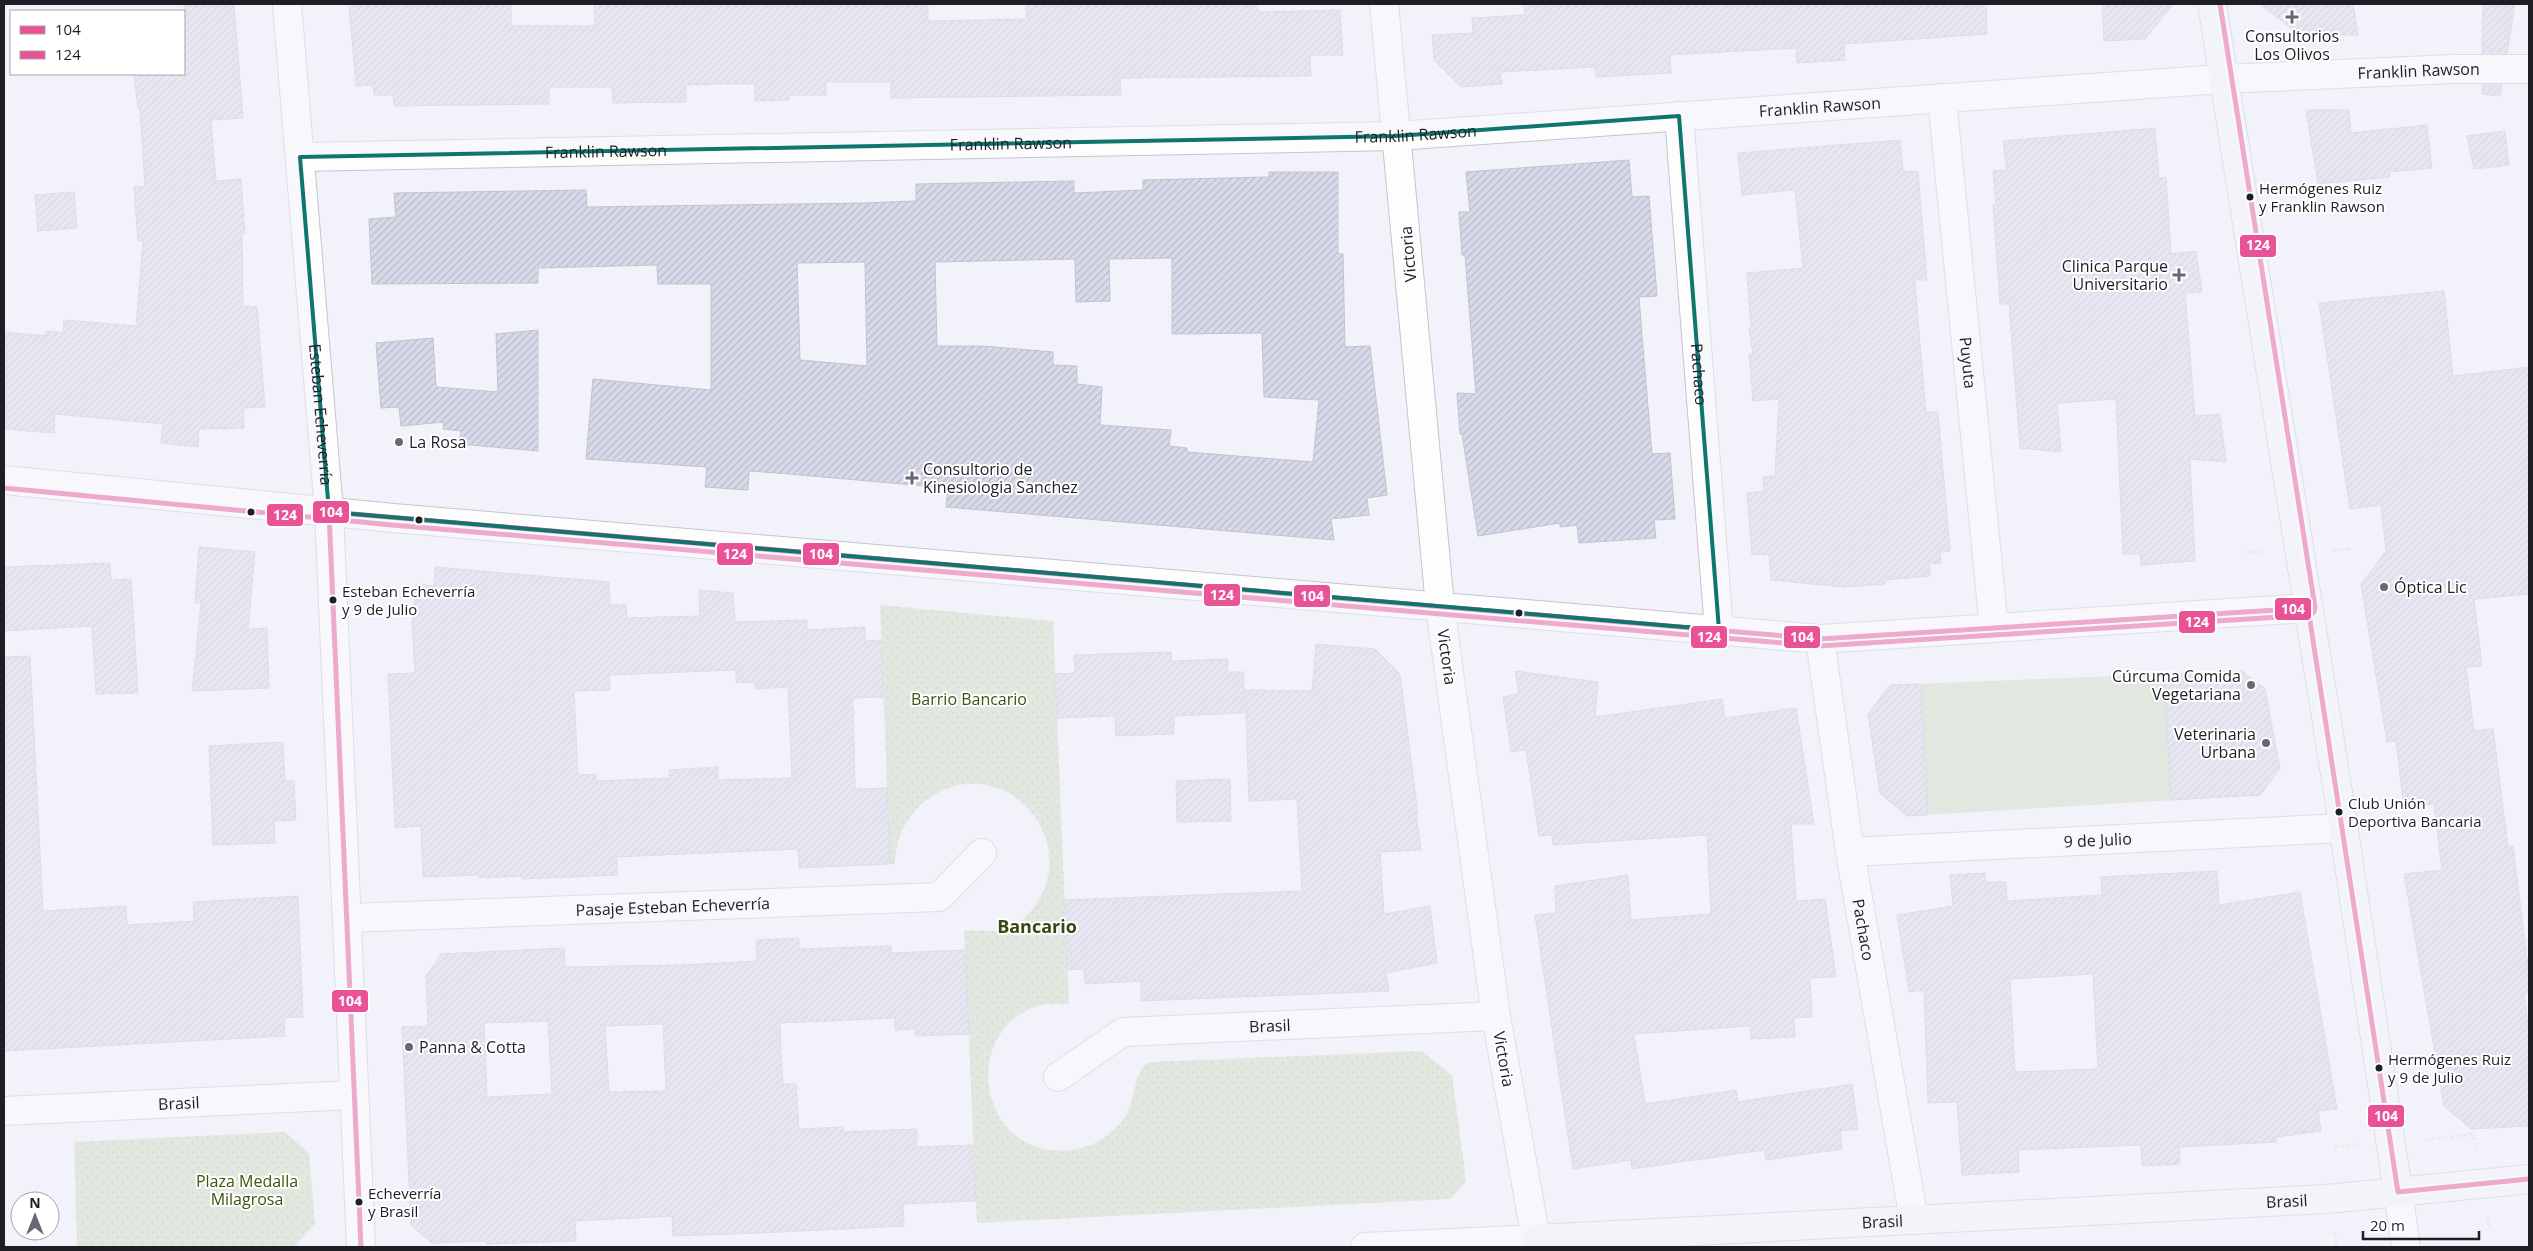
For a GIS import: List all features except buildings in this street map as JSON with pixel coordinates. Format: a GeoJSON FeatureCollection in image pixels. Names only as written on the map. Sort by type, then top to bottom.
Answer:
{"type":"FeatureCollection","features":[{"type":"Feature","properties":{"kind":"street","name":"Esteban Echeverría"},"geometry":{"type":"LineString","coordinates":[[287,4],[330,512],[361,1247]]}},
{"type":"Feature","properties":{"kind":"street","name":"Victoria"},"geometry":{"type":"LineString","coordinates":[[1384,4],[1440,606],[1496,1016],[1537,1243]]}},
{"type":"Feature","properties":{"kind":"street"},"geometry":{"type":"LineString","coordinates":[[2212,4],[2222,79],[2344,828],[2406,1247]]}},
{"type":"Feature","properties":{"kind":"street","name":"Franklin Rawson"},"geometry":{"type":"LineString","coordinates":[[300,157],[1396,136],[2222,79],[2444,69],[2529,69]]}},
{"type":"Feature","properties":{"kind":"street","name":"Puyuta"},"geometry":{"type":"LineString","coordinates":[[1942,98],[1994,628]]}},
{"type":"Feature","properties":{"kind":"street","name":"Pachaco"},"geometry":{"type":"LineString","coordinates":[[1679,116],[1718,630]]}},
{"type":"Feature","properties":{"kind":"street"},"geometry":{"type":"LineString","coordinates":[[4,480],[330,512],[1820,639],[2308,608]]}},
{"type":"Feature","properties":{"kind":"street","name":"Pachaco"},"geometry":{"type":"LineString","coordinates":[[1820,639],[1850,852],[1914,1220]]}},
{"type":"Feature","properties":{"kind":"street","name":"9 de Julio"},"geometry":{"type":"LineString","coordinates":[[1850,852],[2344,828]]}},
{"type":"Feature","properties":{"kind":"street","name":"Pasaje Esteban Echeverría"},"geometry":{"type":"LineString","coordinates":[[346,918],[939,897],[982,854]]}},
{"type":"Feature","properties":{"kind":"street","name":"Brasil"},"geometry":{"type":"LineString","coordinates":[[1058,1077],[1123,1032],[1496,1016]]}},
{"type":"Feature","properties":{"kind":"street","name":"Brasil"},"geometry":{"type":"LineString","coordinates":[[4,1111],[354,1095]]}},
{"type":"Feature","properties":{"kind":"street"},"geometry":{"type":"LineString","coordinates":[[2398,1192],[2529,1179]]}},
{"type":"Feature","properties":{"kind":"street","name":"Brasil"},"geometry":{"type":"LineString","coordinates":[[1366,1247],[1537,1243],[1914,1220],[2327,1200],[2398,1192]]}},
{"type":"Feature","properties":{"kind":"highlighted area"},"geometry":{"type":"Polygon","coordinates":[[[1679,116],[1719,630],[329,512],[300,157],[1396,136],[1679,116]]]}},
{"type":"Feature","properties":{"kind":"green space","name":"Barrio Bancario"},"geometry":{"type":"Polygon","coordinates":[[[880,605],[1053,621],[1069,1004],[1042,1005],[1018,1016],[1003,1030],[993,1048],[989,1068],[989,1088],[995,1108],[1006,1126],[1022,1140],[1050,1150],[1065,1151],[1093,1144],[1106,1137],[1126,1115],[1141,1070],[1150,1062],[1421,1051],[1452,1075],[1466,1181],[1450,1199],[977,1223],[964,931],[1004,930],[1013,927],[1024,919],[1035,906],[1047,880],[1049,853],[1042,829],[1028,808],[1008,793],[984,784],[958,785],[931,797],[916,810],[901,834],[895,864],[890,864],[880,605]]]}},
{"type":"Feature","properties":{"kind":"green space"},"geometry":{"type":"Polygon","coordinates":[[[2242,671],[2265,689],[2280,769],[2260,795],[1907,816],[1880,793],[1868,714],[1890,685],[2242,671]]]}},
{"type":"Feature","properties":{"kind":"green space","name":"Plaza Medalla Milagrosa"},"geometry":{"type":"Polygon","coordinates":[[[285,1132],[309,1153],[315,1224],[294,1247],[77,1247],[74,1142],[285,1132]]]}},
{"type":"Feature","properties":{"kind":"transit line","name":"124"},"geometry":{"type":"LineString","coordinates":[[4,488],[392,525],[1819,646],[2310,615],[2314,612],[2315,607],[2220,4]]}},
{"type":"Feature","properties":{"kind":"transit line","name":"104"},"geometry":{"type":"LineString","coordinates":[[361,1247],[329,512],[1820,639],[2308,608],[2398,1192],[2529,1179]]}},
{"type":"Feature","properties":{"kind":"place","name":"Consultorios Los Olivos"},"geometry":{"type":"Point","coordinates":[2292,17]}},
{"type":"Feature","properties":{"kind":"place","name":"Hermógenes Ruiz y Franklin Rawson"},"geometry":{"type":"Point","coordinates":[2250,197]}},
{"type":"Feature","properties":{"kind":"place","name":"Clinica Parque Universitario"},"geometry":{"type":"Point","coordinates":[2179,275]}},
{"type":"Feature","properties":{"kind":"place","name":"La Rosa"},"geometry":{"type":"Point","coordinates":[399,442]}},
{"type":"Feature","properties":{"kind":"place","name":"Consultorio de Kinesiologia Sanchez"},"geometry":{"type":"Point","coordinates":[912,478]}},
{"type":"Feature","properties":{"kind":"place","name":"Óptica Lic"},"geometry":{"type":"Point","coordinates":[2384,587]}},
{"type":"Feature","properties":{"kind":"place","name":"Esteban Echeverría y 9 de Julio"},"geometry":{"type":"Point","coordinates":[333,600]}},
{"type":"Feature","properties":{"kind":"place","name":"Cúrcuma Comida Vegetariana"},"geometry":{"type":"Point","coordinates":[2251,685]}},
{"type":"Feature","properties":{"kind":"place","name":"Veterinaria Urbana"},"geometry":{"type":"Point","coordinates":[2266,743]}},
{"type":"Feature","properties":{"kind":"place","name":"Club Unión Deportiva Bancaria"},"geometry":{"type":"Point","coordinates":[2339,812]}},
{"type":"Feature","properties":{"kind":"place","name":"Panna & Cotta"},"geometry":{"type":"Point","coordinates":[409,1047]}},
{"type":"Feature","properties":{"kind":"place","name":"Hermógenes Ruiz y 9 de Julio"},"geometry":{"type":"Point","coordinates":[2379,1068]}},
{"type":"Feature","properties":{"kind":"place","name":"Echeverría y Brasil"},"geometry":{"type":"Point","coordinates":[359,1202]}},
{"type":"Feature","properties":{"kind":"district","name":"Bancario"},"geometry":{"type":"Point","coordinates":[1037,927]}}]}
